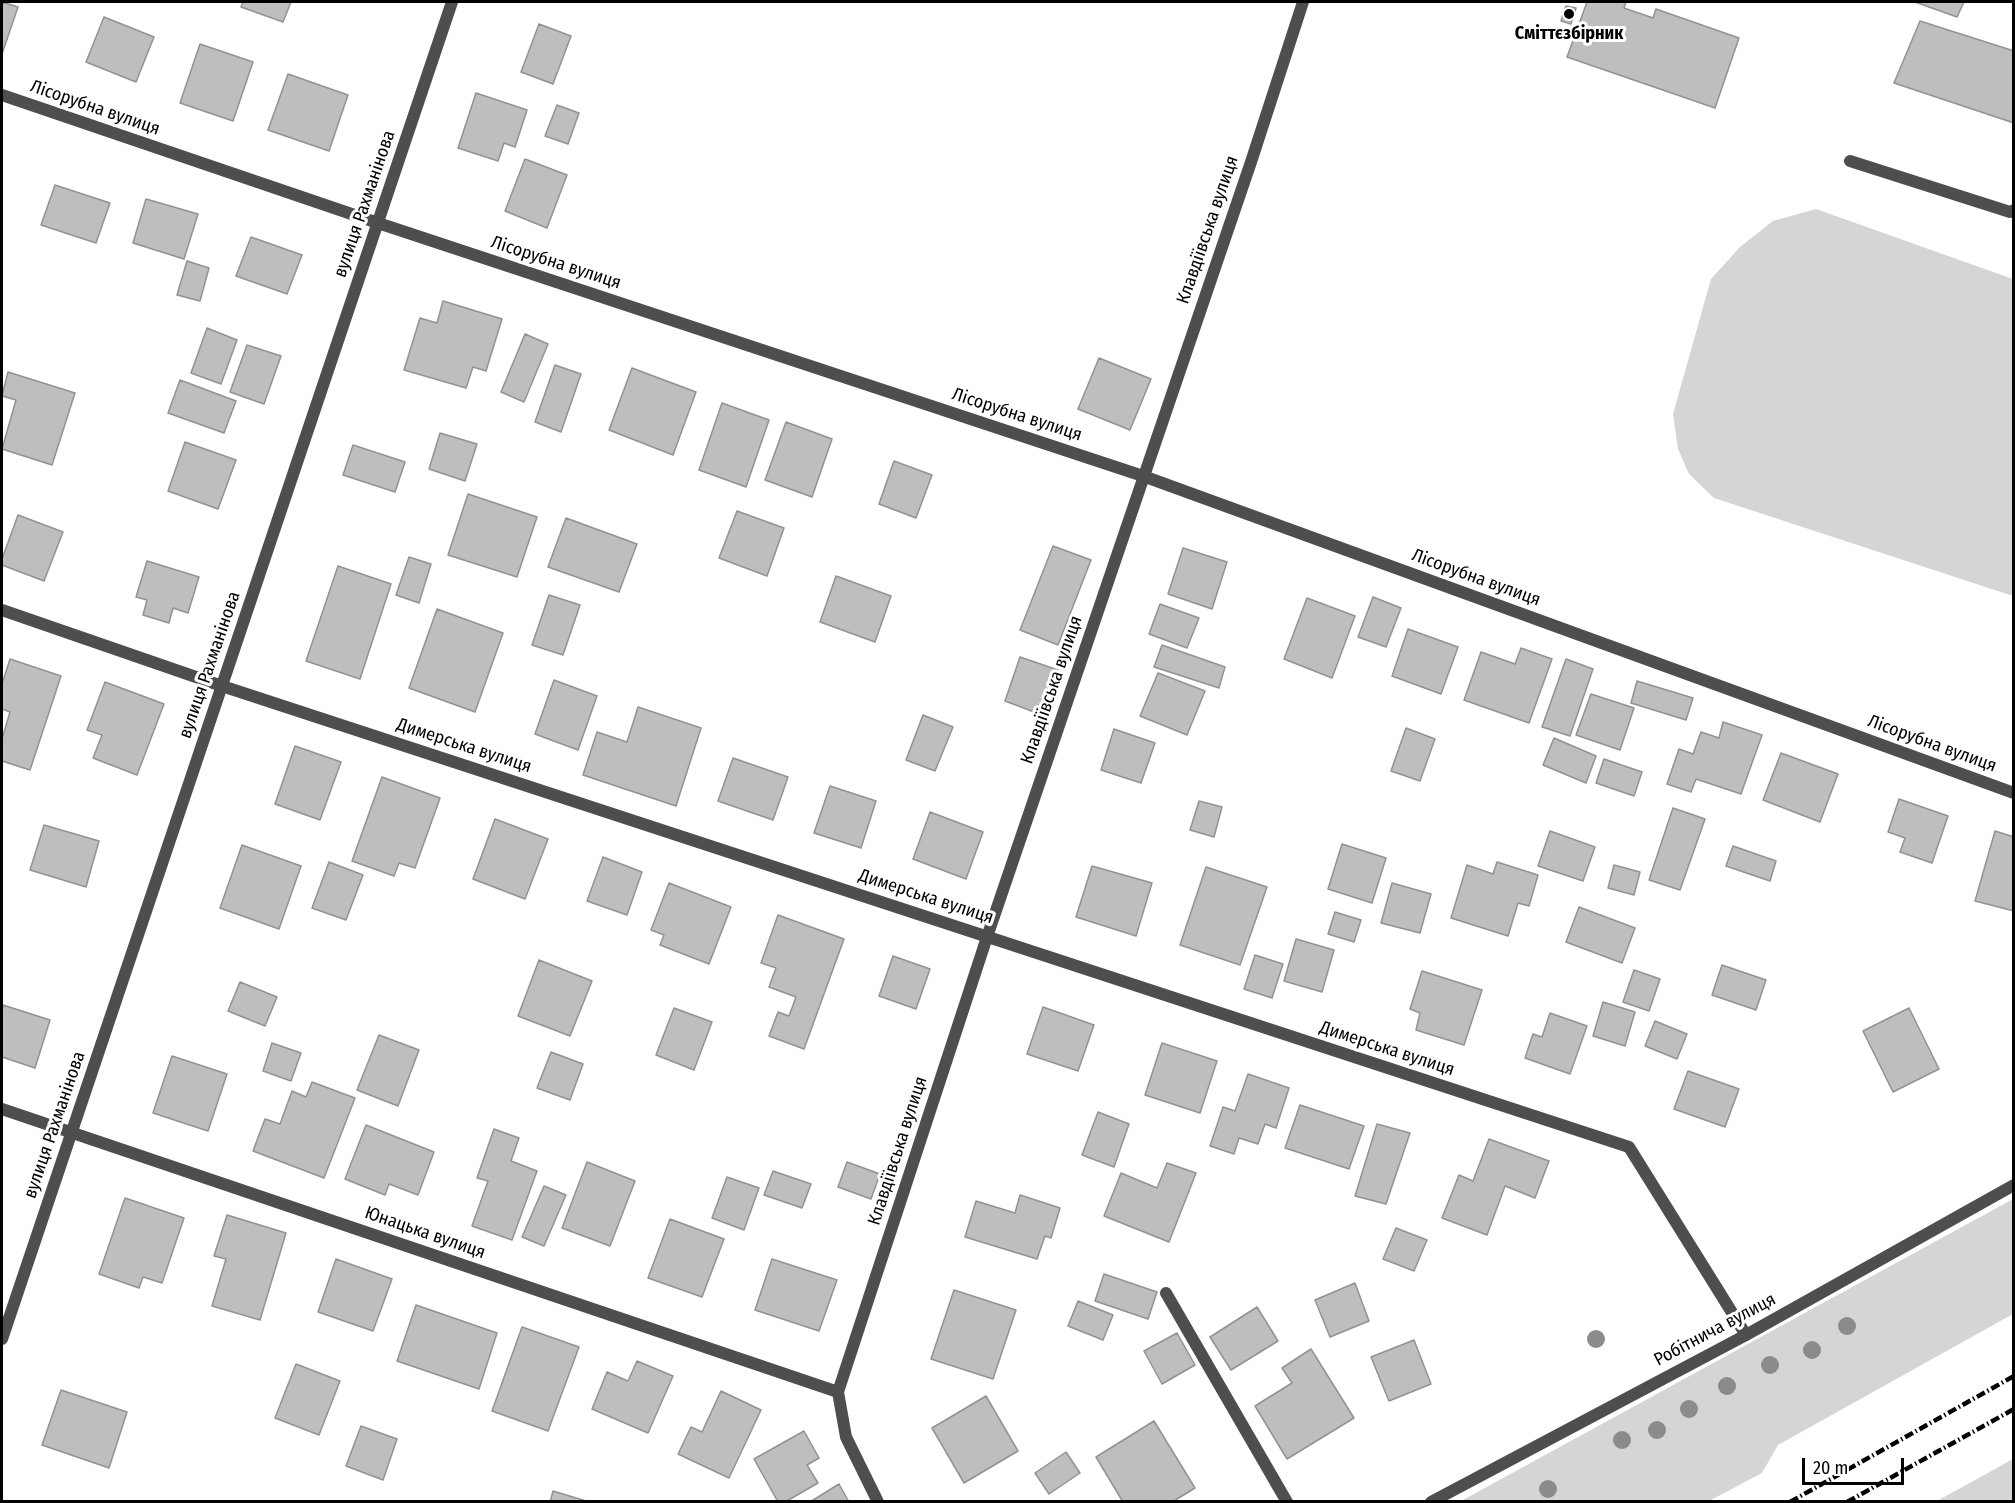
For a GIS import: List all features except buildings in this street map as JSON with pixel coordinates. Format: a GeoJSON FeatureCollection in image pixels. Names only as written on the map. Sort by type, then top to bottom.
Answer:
{"type":"FeatureCollection","features":[{"type":"Feature","properties":{"kind":"street","name":"вулиця Рахманінова"},"geometry":{"type":"LineString","coordinates":[[2,1339],[452,2]]}},
{"type":"Feature","properties":{"kind":"street","name":"Клавдіївська вулиця"},"geometry":{"type":"LineString","coordinates":[[838,1392],[987,937],[1251,162],[1303,2]]}},
{"type":"Feature","properties":{"kind":"street","name":"Лісорубна вулиця"},"geometry":{"type":"LineString","coordinates":[[2,94],[378,223],[1143,476],[2013,793]]}},
{"type":"Feature","properties":{"kind":"street"},"geometry":{"type":"LineString","coordinates":[[1850,161],[2010,212],[2013,210]]}},
{"type":"Feature","properties":{"kind":"street","name":"Димерська вулиця"},"geometry":{"type":"LineString","coordinates":[[2,610],[222,686],[1629,1147],[1746,1335]]}},
{"type":"Feature","properties":{"kind":"street","name":"Юнацька вулиця"},"geometry":{"type":"LineString","coordinates":[[2,1109],[838,1392]]}},
{"type":"Feature","properties":{"kind":"street","name":"Робітнича вулиця"},"geometry":{"type":"LineString","coordinates":[[1431,1502],[1746,1335],[2013,1185]]}},
{"type":"Feature","properties":{"kind":"street"},"geometry":{"type":"LineString","coordinates":[[1166,1293],[1287,1502]]}},
{"type":"Feature","properties":{"kind":"street"},"geometry":{"type":"LineString","coordinates":[[838,1392],[846,1437],[878,1502]]}},
{"type":"Feature","properties":{"kind":"shaded area"},"geometry":{"type":"Polygon","coordinates":[[[1816,209],[2013,279],[2013,596],[1714,498],[1689,474],[1678,449],[1673,414],[1711,279],[1740,247],[1773,221],[1816,209]]]}},
{"type":"Feature","properties":{"kind":"shaded area"},"geometry":{"type":"Polygon","coordinates":[[[2013,1199],[2013,1314],[1778,1445],[1762,1473],[1709,1501],[1461,1501],[2013,1199]]]}},
{"type":"Feature","properties":{"kind":"shaded area"},"geometry":{"type":"Polygon","coordinates":[[[2013,1459],[2013,1501],[1937,1501],[2013,1459]]]}},
{"type":"Feature","properties":{"kind":"railway"},"geometry":{"type":"LineString","coordinates":[[1790,1502],[2014,1376]]}},
{"type":"Feature","properties":{"kind":"railway"},"geometry":{"type":"LineString","coordinates":[[1847,1502],[2014,1409]]}},
{"type":"Feature","properties":{"kind":"place","name":"Сміттєзбірник"},"geometry":{"type":"Point","coordinates":[1569,14]}}]}
